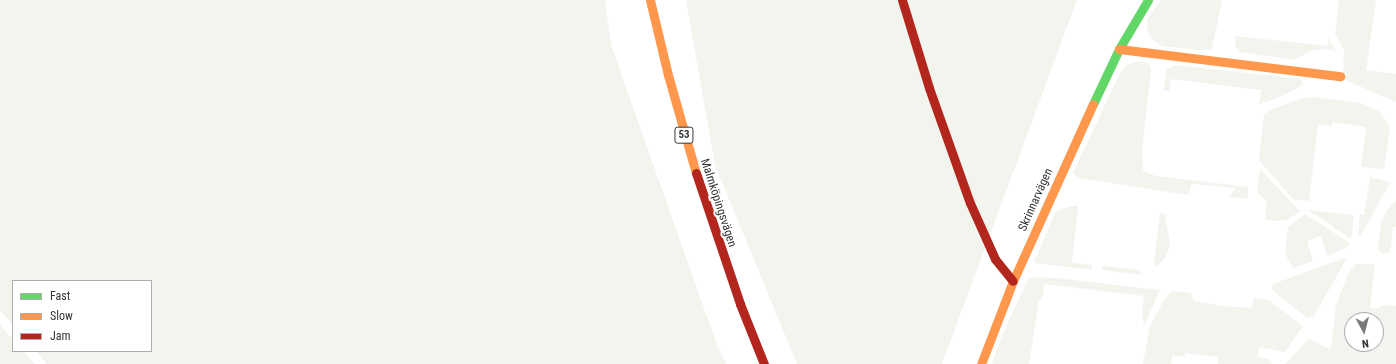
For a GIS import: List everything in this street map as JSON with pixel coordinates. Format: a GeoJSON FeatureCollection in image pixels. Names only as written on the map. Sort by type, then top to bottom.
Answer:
{"type":"FeatureCollection","features":[{"type":"Feature","properties":{"kind":"street","name":"Malmköpingsvägen"},"geometry":{"type":"LineString","coordinates":[[650,0],[688,149],[740,304],[764,364]]}},
{"type":"Feature","properties":{"kind":"street"},"geometry":{"type":"LineString","coordinates":[[902,0],[929,88],[970,203],[994,259],[1013,281]]}},
{"type":"Feature","properties":{"kind":"street","name":"Skrinnarvägen"},"geometry":{"type":"LineString","coordinates":[[981,364],[1013,281],[1054,186],[1119,49],[1148,0]]}},
{"type":"Feature","properties":{"kind":"street"},"geometry":{"type":"LineString","coordinates":[[1119,49],[1340,76]]}},
{"type":"Feature","properties":{"kind":"shaded area"},"geometry":{"type":"Polygon","coordinates":[[[0,0],[605,0],[611,45],[717,345],[726,364],[47,364],[37,352],[152,352],[152,280],[12,280],[12,324],[0,310],[0,0]]]}},
{"type":"Feature","properties":{"kind":"shaded area"},"geometry":{"type":"Polygon","coordinates":[[[686,0],[1077,0],[942,364],[797,364],[715,165],[686,0]]]}},
{"type":"Feature","properties":{"kind":"shaded area"},"geometry":{"type":"Polygon","coordinates":[[[1161,0],[1222,0],[1212,49],[1200,50],[1162,46],[1151,38],[1147,29],[1147,20],[1161,0]]]}},
{"type":"Feature","properties":{"kind":"shaded area"},"geometry":{"type":"Polygon","coordinates":[[[1339,0],[1376,0],[1366,70],[1396,74],[1396,102],[1343,79],[1344,50],[1335,34],[1339,0]]]}},
{"type":"Feature","properties":{"kind":"shaded area"},"geometry":{"type":"Polygon","coordinates":[[[1235,36],[1328,46],[1329,39],[1336,51],[1324,49],[1310,51],[1295,60],[1240,52],[1236,48],[1235,36]]]}},
{"type":"Feature","properties":{"kind":"shaded area"},"geometry":{"type":"Polygon","coordinates":[[[1140,61],[1149,64],[1151,70],[1142,150],[1143,171],[1156,176],[1248,187],[1248,199],[1229,197],[1236,188],[1192,184],[1188,195],[1079,178],[1073,173],[1121,71],[1128,64],[1140,61]]]}},
{"type":"Feature","properties":{"kind":"shaded area"},"geometry":{"type":"Polygon","coordinates":[[[1175,65],[1301,79],[1303,85],[1278,98],[1259,104],[1261,90],[1171,79],[1169,91],[1164,91],[1166,70],[1175,65]]]}},
{"type":"Feature","properties":{"kind":"shaded area"},"geometry":{"type":"Polygon","coordinates":[[[1314,97],[1360,103],[1380,112],[1390,127],[1384,169],[1361,167],[1366,127],[1332,122],[1332,126],[1318,124],[1309,201],[1293,199],[1259,160],[1264,114],[1272,109],[1300,99],[1314,97]]]}},
{"type":"Feature","properties":{"kind":"shaded area"},"geometry":{"type":"Polygon","coordinates":[[[1260,169],[1301,211],[1287,220],[1275,221],[1265,219],[1267,201],[1257,192],[1260,169]]]}},
{"type":"Feature","properties":{"kind":"shaded area"},"geometry":{"type":"Polygon","coordinates":[[[1370,178],[1380,179],[1390,183],[1361,235],[1358,235],[1360,215],[1364,215],[1370,178]]]}},
{"type":"Feature","properties":{"kind":"shaded area"},"geometry":{"type":"Polygon","coordinates":[[[1396,200],[1396,227],[1393,227],[1390,253],[1381,253],[1378,248],[1381,223],[1386,212],[1396,200]]]}},
{"type":"Feature","properties":{"kind":"shaded area"},"geometry":{"type":"Polygon","coordinates":[[[1070,206],[1078,206],[1072,263],[1092,265],[1092,270],[1034,263],[1055,212],[1070,206]]]}},
{"type":"Feature","properties":{"kind":"shaded area"},"geometry":{"type":"Polygon","coordinates":[[[1307,210],[1354,215],[1351,239],[1328,223],[1307,210]]]}},
{"type":"Feature","properties":{"kind":"shaded area"},"geometry":{"type":"Polygon","coordinates":[[[1160,212],[1165,215],[1170,243],[1166,256],[1157,267],[1154,264],[1160,212]]]}},
{"type":"Feature","properties":{"kind":"shaded area"},"geometry":{"type":"Polygon","coordinates":[[[1305,214],[1350,243],[1346,248],[1327,256],[1321,236],[1307,241],[1313,261],[1293,268],[1285,254],[1288,227],[1305,214]]]}},
{"type":"Feature","properties":{"kind":"shaded area"},"geometry":{"type":"Polygon","coordinates":[[[1344,258],[1346,260],[1313,317],[1307,318],[1272,290],[1273,284],[1344,258]]]}},
{"type":"Feature","properties":{"kind":"shaded area"},"geometry":{"type":"Polygon","coordinates":[[[1356,264],[1375,264],[1370,308],[1376,309],[1384,305],[1396,306],[1396,364],[1285,364],[1309,339],[1331,350],[1336,305],[1348,274],[1356,264]]]}},
{"type":"Feature","properties":{"kind":"shaded area"},"geometry":{"type":"Polygon","coordinates":[[[1103,266],[1132,269],[1139,271],[1141,275],[1102,270],[1103,266]]]}},
{"type":"Feature","properties":{"kind":"shaded area"},"geometry":{"type":"Polygon","coordinates":[[[1038,277],[1160,290],[1144,326],[1142,312],[1144,296],[1045,284],[1042,300],[1039,299],[1029,364],[992,364],[1000,340],[1028,279],[1038,277]]]}},
{"type":"Feature","properties":{"kind":"shaded area"},"geometry":{"type":"Polygon","coordinates":[[[1172,291],[1191,293],[1194,301],[1223,306],[1251,308],[1254,298],[1269,300],[1303,326],[1285,352],[1259,347],[1257,357],[1269,359],[1272,364],[1218,364],[1219,357],[1185,353],[1185,357],[1172,355],[1171,364],[1143,364],[1150,326],[1164,300],[1172,291]]]}},
{"type":"Feature","properties":{"kind":"shaded area"},"geometry":{"type":"Polygon","coordinates":[[[0,324],[12,339],[12,352],[24,352],[35,364],[0,364],[0,324]]]}},
{"type":"Feature","properties":{"kind":"traffic: fast"},"geometry":{"type":"LineString","coordinates":[[1093,104],[1119,49],[1148,0]]}},
{"type":"Feature","properties":{"kind":"traffic: slow"},"geometry":{"type":"LineString","coordinates":[[650,0],[668,75],[696,173]]}},
{"type":"Feature","properties":{"kind":"traffic: slow"},"geometry":{"type":"LineString","coordinates":[[1119,49],[1340,76]]}},
{"type":"Feature","properties":{"kind":"traffic: slow"},"geometry":{"type":"LineString","coordinates":[[981,364],[1013,281],[1093,104]]}},
{"type":"Feature","properties":{"kind":"traffic: jam"},"geometry":{"type":"LineString","coordinates":[[902,0],[929,88],[970,203],[995,259],[1013,281]]}},
{"type":"Feature","properties":{"kind":"traffic: jam"},"geometry":{"type":"LineString","coordinates":[[696,173],[740,304],[764,364]]}}]}
